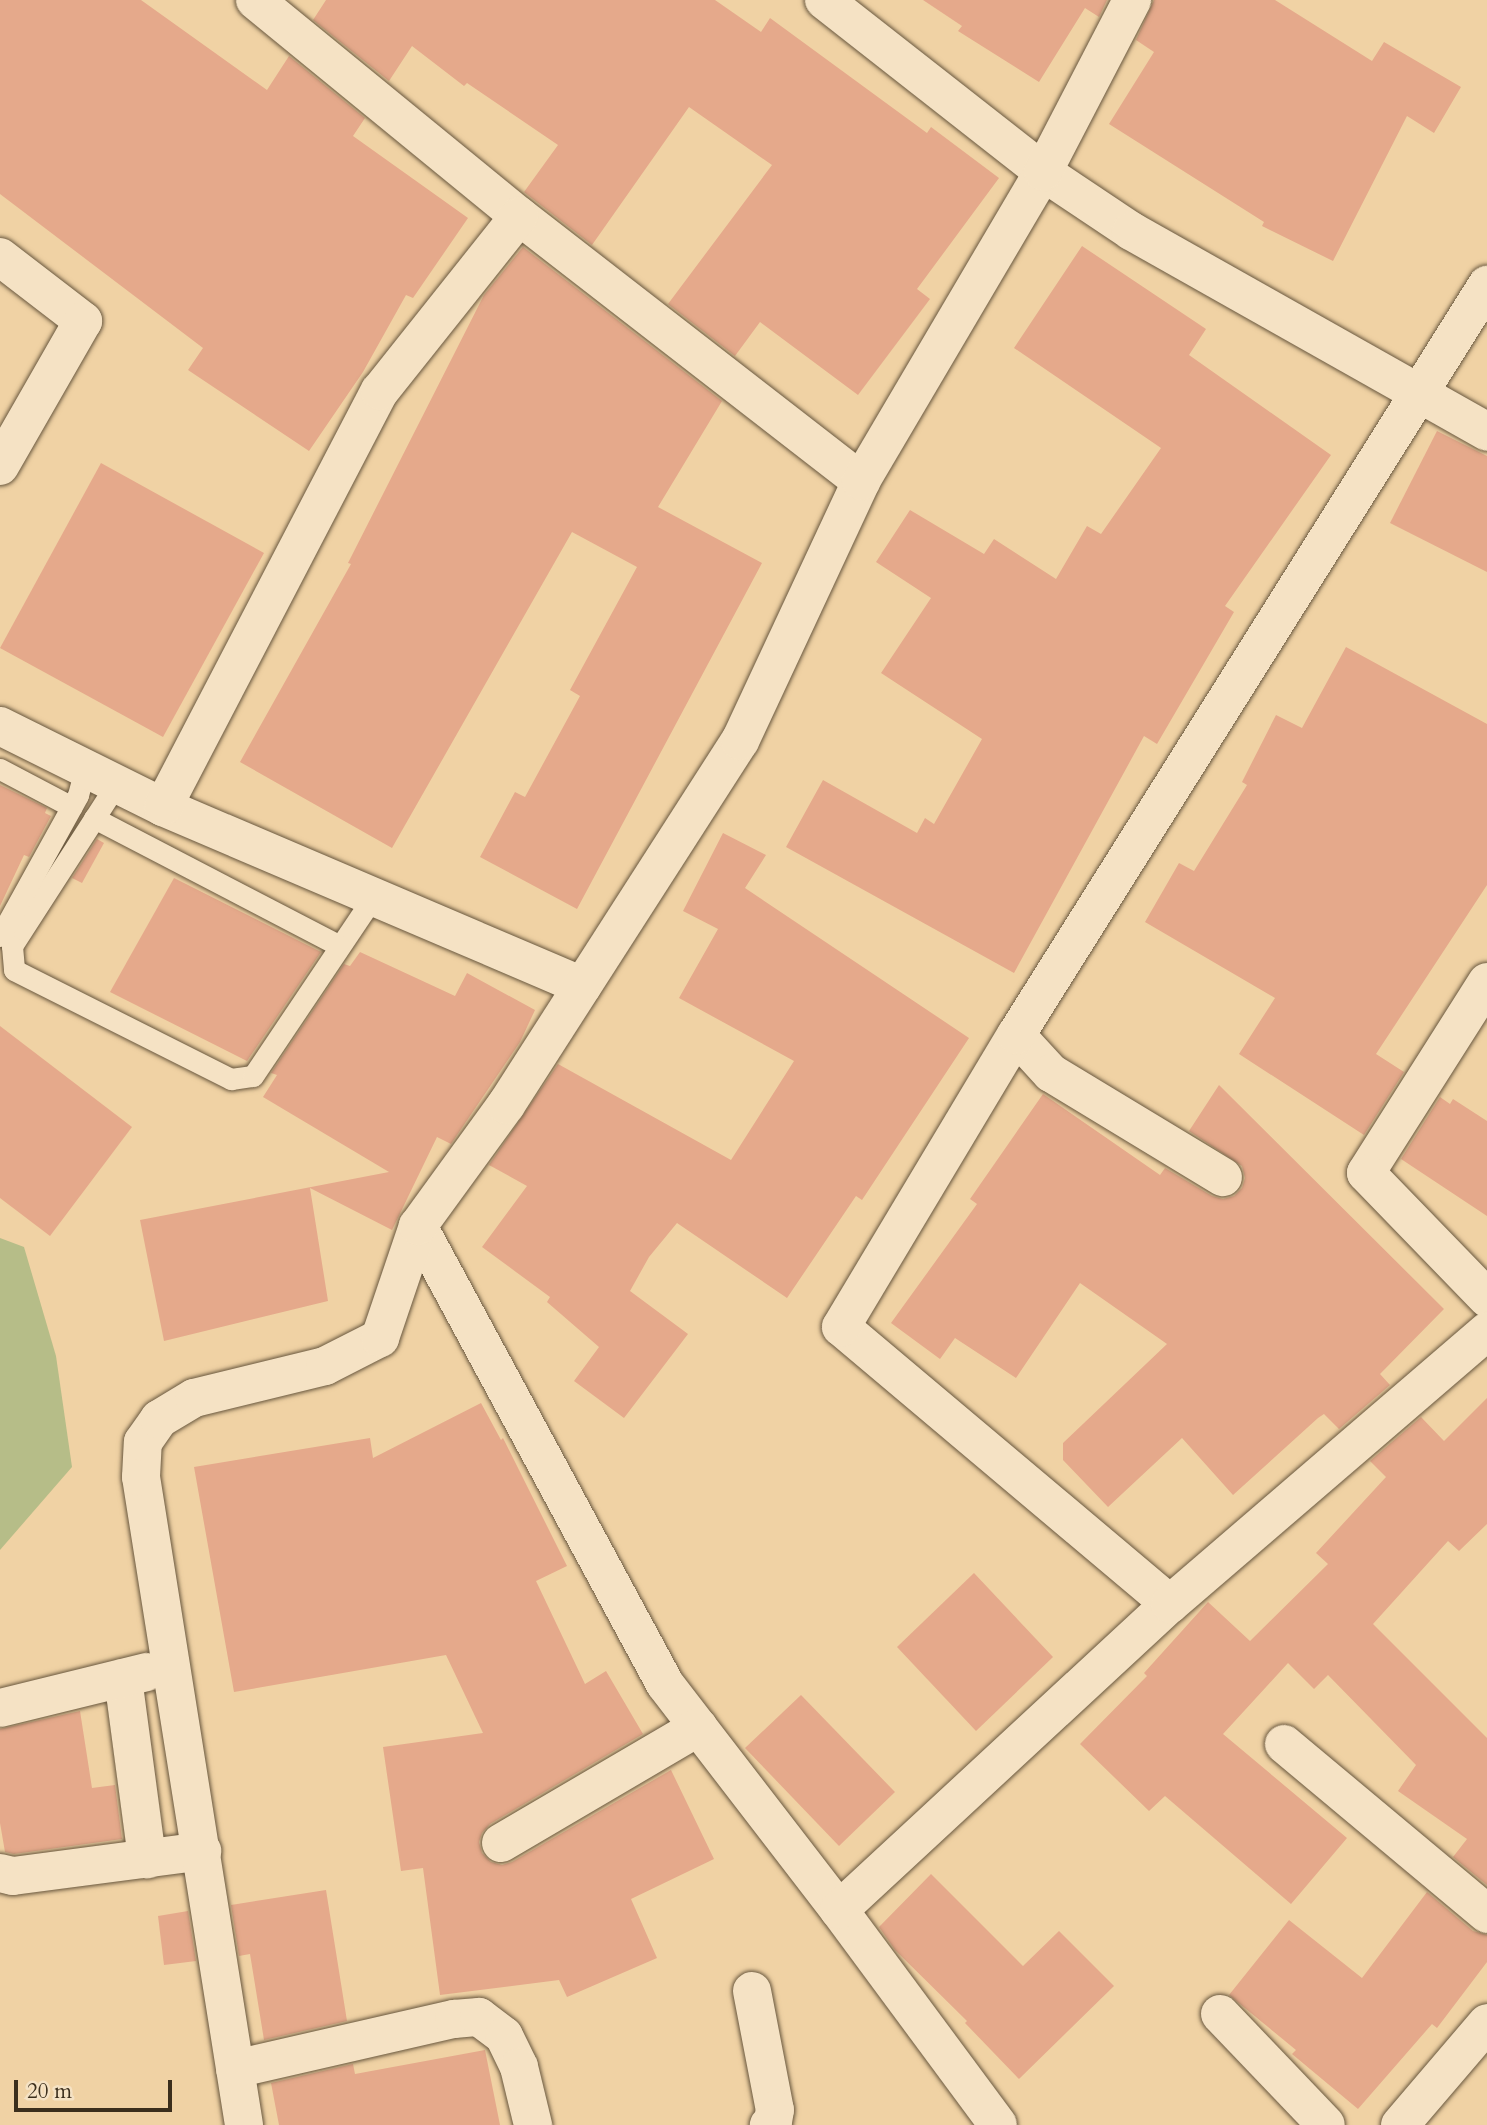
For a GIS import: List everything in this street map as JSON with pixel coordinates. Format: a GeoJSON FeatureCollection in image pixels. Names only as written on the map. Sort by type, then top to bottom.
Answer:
{"type":"FeatureCollection","features":[{"type":"Feature","properties":{"kind":"street"},"geometry":{"type":"LineString","coordinates":[[255,0],[519,216],[861,481]]}},
{"type":"Feature","properties":{"kind":"street"},"geometry":{"type":"LineString","coordinates":[[824,0],[1043,172],[1131,231],[1418,396],[1487,432]]}},
{"type":"Feature","properties":{"kind":"street"},"geometry":{"type":"LineString","coordinates":[[244,2125],[141,1476],[143,1441],[159,1419],[194,1398],[325,1366],[380,1338],[418,1226],[506,1105],[740,741],[861,481],[1043,172],[1132,0]]}},
{"type":"Feature","properties":{"kind":"street"},"geometry":{"type":"LineString","coordinates":[[163,807],[380,391],[519,216]]}},
{"type":"Feature","properties":{"kind":"street"},"geometry":{"type":"LineString","coordinates":[[0,257],[83,321],[0,466]]}},
{"type":"Feature","properties":{"kind":"street"},"geometry":{"type":"LineString","coordinates":[[1170,1604],[841,1327],[1016,1035],[1487,285]]}},
{"type":"Feature","properties":{"kind":"street"},"geometry":{"type":"LineString","coordinates":[[0,726],[163,807],[582,986]]}},
{"type":"Feature","properties":{"kind":"street"},"geometry":{"type":"LineString","coordinates":[[1487,982],[1366,1173],[1487,1298]]}},
{"type":"Feature","properties":{"kind":"street"},"geometry":{"type":"LineString","coordinates":[[1016,1035],[1051,1073],[1223,1177]]}},
{"type":"Feature","properties":{"kind":"street"},"geometry":{"type":"LineString","coordinates":[[418,1226],[665,1684],[839,1910],[998,2125]]}},
{"type":"Feature","properties":{"kind":"street"},"geometry":{"type":"LineString","coordinates":[[839,1910],[1170,1604],[1487,1331]]}},
{"type":"Feature","properties":{"kind":"street"},"geometry":{"type":"LineString","coordinates":[[0,1708],[173,1666]]}},
{"type":"Feature","properties":{"kind":"street"},"geometry":{"type":"LineString","coordinates":[[123,1678],[146,1859]]}},
{"type":"Feature","properties":{"kind":"street"},"geometry":{"type":"LineString","coordinates":[[500,1843],[699,1727]]}},
{"type":"Feature","properties":{"kind":"street"},"geometry":{"type":"LineString","coordinates":[[1284,1744],[1487,1914]]}},
{"type":"Feature","properties":{"kind":"street"},"geometry":{"type":"LineString","coordinates":[[0,1873],[13,1876],[202,1852]]}},
{"type":"Feature","properties":{"kind":"street"},"geometry":{"type":"LineString","coordinates":[[752,1991],[775,2110],[773,2121],[769,2125]]}},
{"type":"Feature","properties":{"kind":"street"},"geometry":{"type":"LineString","coordinates":[[1220,2014],[1326,2125]]}},
{"type":"Feature","properties":{"kind":"street"},"geometry":{"type":"LineString","coordinates":[[235,2069],[454,2019],[479,2017],[503,2036],[519,2067],[533,2125]]}},
{"type":"Feature","properties":{"kind":"street"},"geometry":{"type":"LineString","coordinates":[[1399,2125],[1487,2023]]}},
{"type":"Feature","properties":{"kind":"lane"},"geometry":{"type":"LineString","coordinates":[[0,769],[72,807]]}},
{"type":"Feature","properties":{"kind":"lane"},"geometry":{"type":"LineString","coordinates":[[0,936],[72,807],[101,775]]}},
{"type":"Feature","properties":{"kind":"lane"},"geometry":{"type":"LineString","coordinates":[[101,775],[94,818],[12,946],[13,970],[231,1079],[253,1076],[374,897]]}},
{"type":"Feature","properties":{"kind":"lane"},"geometry":{"type":"LineString","coordinates":[[94,818],[341,946]]}},
{"type":"Feature","properties":{"kind":"green space"},"geometry":{"type":"Polygon","coordinates":[[[0,1238],[24,1247],[56,1356],[72,1467],[0,1550],[0,1238]]]}},
{"type":"Feature","properties":{"kind":"building"},"geometry":{"type":"Polygon","coordinates":[[[0,0],[141,0],[267,90],[289,56],[365,118],[353,136],[468,218],[413,298],[406,295],[363,372],[309,451],[188,370],[203,348],[0,194],[0,0]]]}},
{"type":"Feature","properties":{"kind":"building"},"geometry":{"type":"Polygon","coordinates":[[[326,0],[715,0],[761,32],[770,18],[927,133],[931,127],[999,178],[917,289],[930,299],[858,395],[760,322],[735,356],[668,304],[772,165],[689,107],[592,245],[524,192],[558,145],[467,83],[464,86],[412,46],[389,81],[313,20],[326,0]]]}},
{"type":"Feature","properties":{"kind":"building"},"geometry":{"type":"Polygon","coordinates":[[[923,0],[1107,0],[1099,17],[1085,8],[1039,82],[958,31],[962,26],[923,0]]]}},
{"type":"Feature","properties":{"kind":"building"},"geometry":{"type":"Polygon","coordinates":[[[1154,0],[1275,0],[1372,61],[1384,42],[1461,87],[1434,133],[1407,116],[1333,261],[1262,226],[1264,222],[1109,124],[1154,52],[1136,40],[1154,0]]]}},
{"type":"Feature","properties":{"kind":"building"},"geometry":{"type":"Polygon","coordinates":[[[1082,246],[1206,329],[1189,355],[1331,455],[1225,606],[1234,612],[1157,744],[1144,736],[1014,973],[786,847],[823,780],[917,833],[925,818],[934,824],[982,739],[881,673],[931,598],[876,562],[910,510],[984,554],[994,539],[1056,579],[1087,526],[1101,534],[1161,448],[1014,348],[1082,246]]]}},
{"type":"Feature","properties":{"kind":"building"},"geometry":{"type":"Polygon","coordinates":[[[523,247],[722,401],[658,507],[762,563],[577,909],[480,857],[515,792],[525,797],[580,696],[570,690],[637,567],[572,532],[392,848],[240,762],[351,564],[348,563],[484,295],[523,247]]]}},
{"type":"Feature","properties":{"kind":"building"},"geometry":{"type":"Polygon","coordinates":[[[1437,431],[1487,456],[1487,572],[1390,523],[1437,431]]]}},
{"type":"Feature","properties":{"kind":"building"},"geometry":{"type":"Polygon","coordinates":[[[101,463],[264,553],[163,737],[0,648],[101,463]]]}},
{"type":"Feature","properties":{"kind":"building"},"geometry":{"type":"Polygon","coordinates":[[[1346,647],[1487,724],[1487,885],[1376,1054],[1404,1072],[1364,1135],[1239,1054],[1275,998],[1145,922],[1179,863],[1194,871],[1247,785],[1242,782],[1276,715],[1302,728],[1346,647]]]}},
{"type":"Feature","properties":{"kind":"building"},"geometry":{"type":"Polygon","coordinates":[[[0,785],[47,808],[45,813],[51,816],[29,857],[24,855],[0,906],[0,785]]]}},
{"type":"Feature","properties":{"kind":"building"},"geometry":{"type":"Polygon","coordinates":[[[723,833],[766,855],[745,888],[969,1038],[862,1200],[856,1196],[787,1298],[677,1223],[649,1257],[630,1291],[688,1334],[624,1418],[574,1381],[599,1347],[547,1302],[550,1297],[482,1247],[527,1186],[489,1165],[558,1064],[731,1160],[794,1061],[679,998],[718,929],[683,911],[723,833]]]}},
{"type":"Feature","properties":{"kind":"building"},"geometry":{"type":"Polygon","coordinates":[[[97,839],[104,843],[82,883],[72,878],[97,839]]]}},
{"type":"Feature","properties":{"kind":"building"},"geometry":{"type":"Polygon","coordinates":[[[174,878],[321,952],[247,1061],[110,992],[174,878]]]}},
{"type":"Feature","properties":{"kind":"building"},"geometry":{"type":"Polygon","coordinates":[[[360,952],[455,996],[467,973],[535,1010],[520,1042],[451,1144],[437,1137],[392,1230],[310,1188],[328,1301],[164,1341],[140,1220],[389,1172],[263,1097],[277,1075],[271,1073],[344,964],[350,966],[360,952]]]}},
{"type":"Feature","properties":{"kind":"building"},"geometry":{"type":"Polygon","coordinates":[[[0,1026],[132,1127],[50,1236],[0,1198],[0,1026]]]}},
{"type":"Feature","properties":{"kind":"building"},"geometry":{"type":"Polygon","coordinates":[[[1219,1085],[1444,1309],[1380,1374],[1390,1385],[1339,1429],[1324,1414],[1318,1418],[1233,1495],[1182,1438],[1108,1507],[1063,1460],[1063,1443],[1167,1344],[1080,1283],[1016,1378],[955,1338],[940,1359],[891,1323],[977,1204],[970,1199],[1043,1094],[1160,1175],[1165,1168],[1212,1196],[1223,1199],[1234,1196],[1242,1188],[1245,1178],[1242,1166],[1189,1131],[1219,1085]]]}},
{"type":"Feature","properties":{"kind":"building"},"geometry":{"type":"Polygon","coordinates":[[[1440,1097],[1450,1104],[1453,1099],[1487,1121],[1487,1216],[1401,1159],[1440,1097]]]}},
{"type":"Feature","properties":{"kind":"building"},"geometry":{"type":"Polygon","coordinates":[[[1487,1398],[1487,1524],[1459,1551],[1448,1541],[1373,1624],[1487,1738],[1487,1885],[1453,1857],[1467,1839],[1398,1791],[1416,1765],[1328,1675],[1314,1689],[1288,1663],[1223,1734],[1347,1838],[1291,1904],[1165,1796],[1149,1811],[1080,1744],[1147,1676],[1144,1673],[1208,1602],[1250,1641],[1328,1564],[1316,1553],[1386,1477],[1370,1461],[1421,1417],[1444,1441],[1487,1398]]]}},
{"type":"Feature","properties":{"kind":"building"},"geometry":{"type":"Polygon","coordinates":[[[481,1403],[501,1440],[503,1438],[567,1566],[536,1581],[585,1684],[606,1671],[643,1734],[490,1824],[482,1833],[479,1842],[482,1853],[491,1862],[502,1865],[512,1862],[671,1770],[714,1859],[631,1899],[657,1958],[567,1997],[559,1980],[440,1995],[423,1868],[401,1871],[383,1747],[483,1733],[446,1655],[234,1692],[194,1467],[370,1438],[373,1458],[481,1403]]]}},
{"type":"Feature","properties":{"kind":"building"},"geometry":{"type":"Polygon","coordinates":[[[974,1573],[1053,1657],[976,1731],[897,1647],[974,1573]]]}},
{"type":"Feature","properties":{"kind":"building"},"geometry":{"type":"Polygon","coordinates":[[[801,1695],[895,1792],[839,1846],[745,1748],[801,1695]]]}},
{"type":"Feature","properties":{"kind":"building"},"geometry":{"type":"Polygon","coordinates":[[[80,1711],[92,1788],[115,1785],[122,1839],[14,1854],[5,1852],[0,1823],[0,1729],[80,1711]]]}},
{"type":"Feature","properties":{"kind":"building"},"geometry":{"type":"Polygon","coordinates":[[[931,1874],[1023,1966],[1059,1931],[1114,1986],[1019,2079],[965,2023],[967,2021],[895,1950],[879,1927],[931,1874]]]}},
{"type":"Feature","properties":{"kind":"building"},"geometry":{"type":"Polygon","coordinates":[[[326,1890],[347,2021],[264,2040],[250,1954],[239,1956],[231,1905],[326,1890]]]}},
{"type":"Feature","properties":{"kind":"building"},"geometry":{"type":"Polygon","coordinates":[[[1427,1892],[1473,1931],[1487,1935],[1487,1962],[1437,2028],[1432,2024],[1358,2109],[1292,2054],[1296,2050],[1229,1995],[1289,1920],[1362,1978],[1427,1892]]]}},
{"type":"Feature","properties":{"kind":"building"},"geometry":{"type":"Polygon","coordinates":[[[188,1911],[196,1961],[164,1965],[158,1916],[188,1911]]]}},
{"type":"Feature","properties":{"kind":"building"},"geometry":{"type":"Polygon","coordinates":[[[485,2050],[500,2125],[279,2125],[271,2083],[353,2064],[355,2074],[485,2050]]]}}]}
